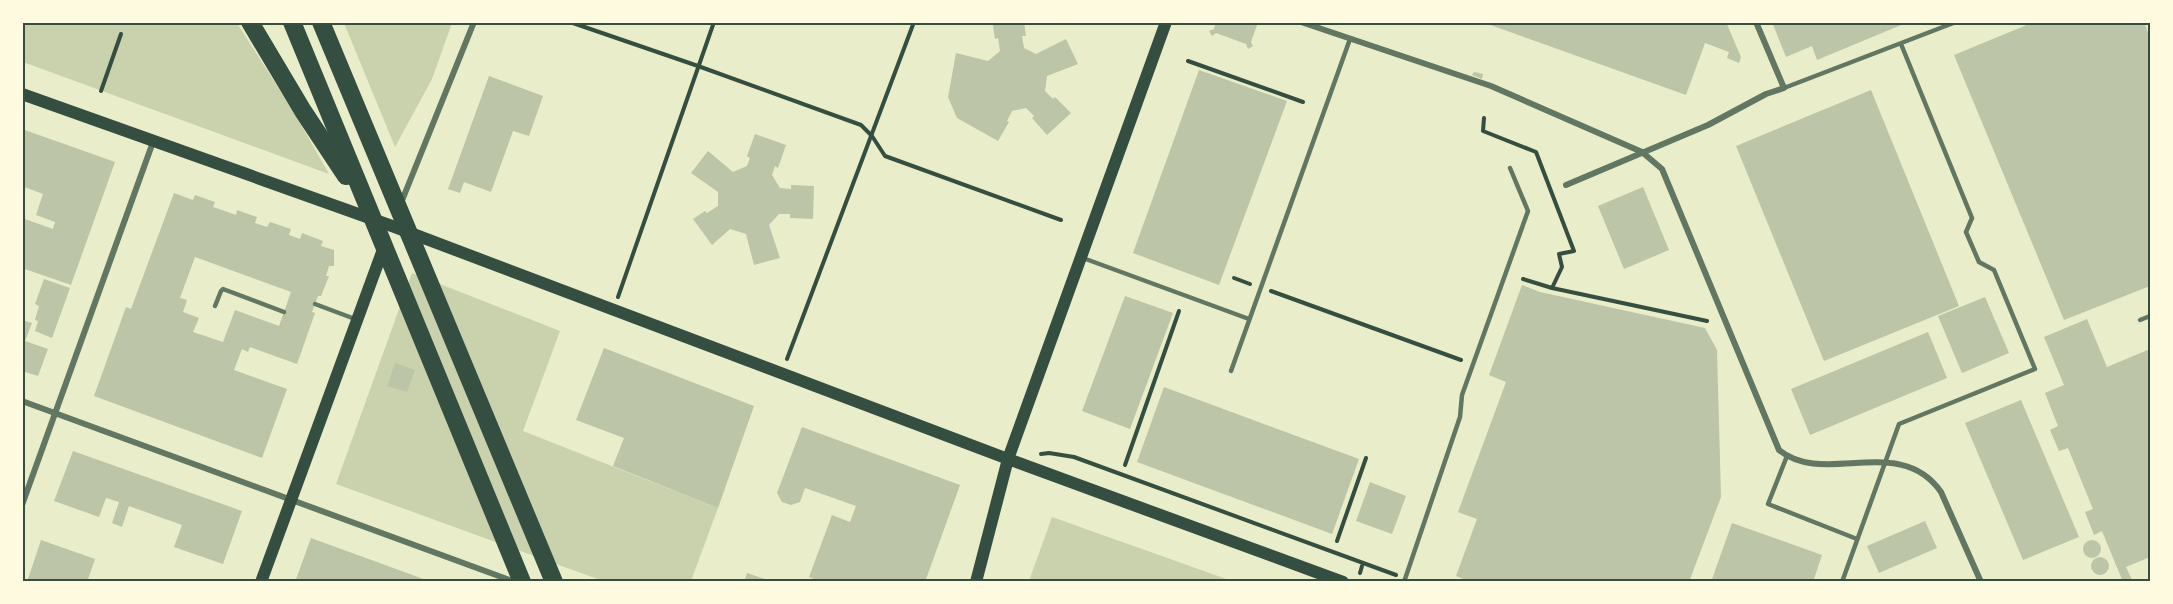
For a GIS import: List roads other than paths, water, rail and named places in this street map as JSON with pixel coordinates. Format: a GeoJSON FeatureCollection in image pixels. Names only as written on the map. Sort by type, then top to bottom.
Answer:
{"type":"FeatureCollection","features":[{"type":"Feature","properties":{"kind":"highway"},"geometry":{"type":"LineString","coordinates":[[250,22],[303,111],[363,199]]}},
{"type":"Feature","properties":{"kind":"highway"},"geometry":{"type":"LineString","coordinates":[[292,22],[522,582]]}},
{"type":"Feature","properties":{"kind":"highway"},"geometry":{"type":"LineString","coordinates":[[321,22],[554,582]]}},
{"type":"Feature","properties":{"kind":"main road"},"geometry":{"type":"LineString","coordinates":[[976,582],[1008,459],[1166,22]]}},
{"type":"Feature","properties":{"kind":"main road"},"geometry":{"type":"LineString","coordinates":[[22,94],[392,226],[1008,459],[1342,582]]}},
{"type":"Feature","properties":{"kind":"main road"},"geometry":{"type":"LineString","coordinates":[[261,582],[392,226]]}},
{"type":"Feature","properties":{"kind":"street"},"geometry":{"type":"LineString","coordinates":[[392,226],[474,22]]}},
{"type":"Feature","properties":{"kind":"street"},"geometry":{"type":"LineString","coordinates":[[1301,22],[1491,86],[1642,152],[1662,169],[1779,450],[1787,456],[1818,463],[1884,463],[1913,468],[1936,485],[1941,492],[1981,582]]}},
{"type":"Feature","properties":{"kind":"street"},"geometry":{"type":"LineString","coordinates":[[1566,185],[1708,125],[1766,94],[1784,88],[1756,22]]}},
{"type":"Feature","properties":{"kind":"street"},"geometry":{"type":"LineString","coordinates":[[22,505],[153,142]]}},
{"type":"Feature","properties":{"kind":"street"},"geometry":{"type":"LineString","coordinates":[[22,401],[498,579],[515,582]]}},
{"type":"Feature","properties":{"kind":"lane"},"geometry":{"type":"LineString","coordinates":[[1784,88],[1956,22]]}},
{"type":"Feature","properties":{"kind":"lane"},"geometry":{"type":"LineString","coordinates":[[1231,371],[1350,39]]}},
{"type":"Feature","properties":{"kind":"lane"},"geometry":{"type":"LineString","coordinates":[[1842,582],[1899,424],[2035,369],[1995,270],[1979,262],[1966,232],[1972,218],[1901,44]]}},
{"type":"Feature","properties":{"kind":"lane"},"geometry":{"type":"LineString","coordinates":[[1405,580],[1460,417],[1462,395],[1472,364],[1528,211],[1510,168]]}},
{"type":"Feature","properties":{"kind":"lane"},"geometry":{"type":"LineString","coordinates":[[1080,257],[1250,319]]}},
{"type":"Feature","properties":{"kind":"lane"},"geometry":{"type":"LineString","coordinates":[[215,306],[220,291],[223,289],[284,312]]}},
{"type":"Feature","properties":{"kind":"lane"},"geometry":{"type":"LineString","coordinates":[[315,304],[357,320]]}},
{"type":"Feature","properties":{"kind":"lane"},"geometry":{"type":"LineString","coordinates":[[2140,320],[2151,316]]}},
{"type":"Feature","properties":{"kind":"lane"},"geometry":{"type":"LineString","coordinates":[[1787,456],[1768,504],[1857,539]]}}]}
